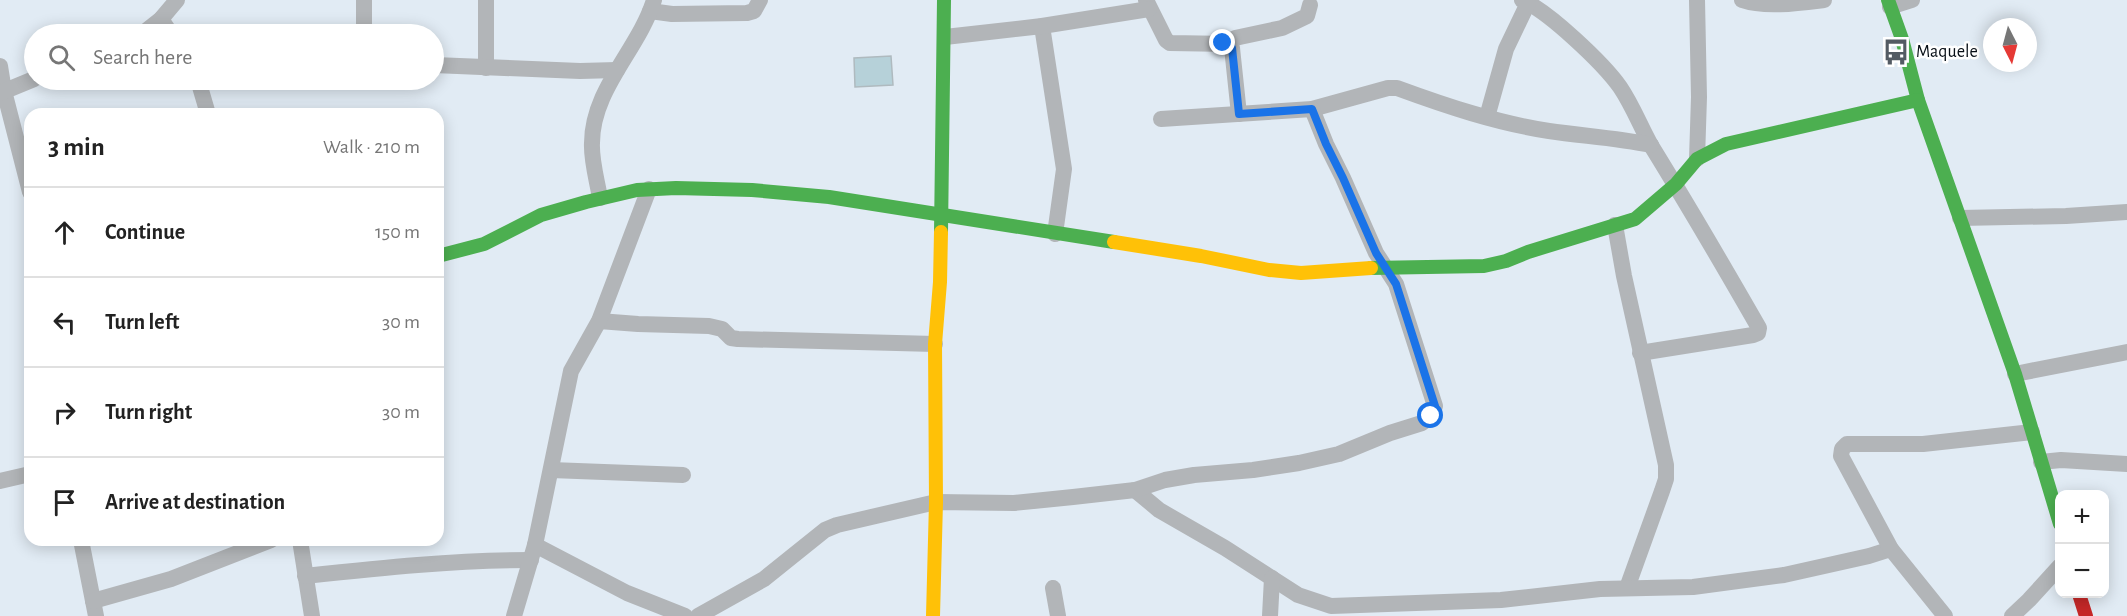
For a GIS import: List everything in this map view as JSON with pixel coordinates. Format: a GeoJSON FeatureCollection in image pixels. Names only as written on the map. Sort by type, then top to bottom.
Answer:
{"type":"FeatureCollection","features":[{"type":"Feature","properties":{"kind":"street"},"geometry":{"type":"LineString","coordinates":[[364,0],[364,24]]}},
{"type":"Feature","properties":{"kind":"street"},"geometry":{"type":"LineString","coordinates":[[486,0],[486,68]]}},
{"type":"Feature","properties":{"kind":"street"},"geometry":{"type":"LineString","coordinates":[[600,198],[591,145],[598,108],[652,6],[672,14],[747,13],[754,11],[760,0]]}},
{"type":"Feature","properties":{"kind":"street"},"geometry":{"type":"LineString","coordinates":[[933,616],[936,502],[935,344],[942,216],[944,0]]}},
{"type":"Feature","properties":{"kind":"street"},"geometry":{"type":"LineString","coordinates":[[1697,0],[1699,65],[1697,159]]}},
{"type":"Feature","properties":{"kind":"street"},"geometry":{"type":"LineString","coordinates":[[1742,0],[1750,3],[1794,3],[1824,0]]}},
{"type":"Feature","properties":{"kind":"street"},"geometry":{"type":"LineString","coordinates":[[1912,0],[1889,3],[1902,39],[1918,100],[2015,374],[2055,508]]}},
{"type":"Feature","properties":{"kind":"street"},"geometry":{"type":"LineString","coordinates":[[1487,117],[1506,50],[1525,1],[1545,13],[1620,86],[1651,145],[1759,328],[1758,333],[1753,335],[1640,352]]}},
{"type":"Feature","properties":{"kind":"street"},"geometry":{"type":"LineString","coordinates":[[945,38],[1042,26],[1148,5],[1166,40],[1170,42],[1230,44]]}},
{"type":"Feature","properties":{"kind":"street"},"geometry":{"type":"LineString","coordinates":[[1230,44],[1235,38],[1282,28],[1307,16],[1310,5]]}},
{"type":"Feature","properties":{"kind":"street"},"geometry":{"type":"LineString","coordinates":[[151,24],[167,7]]}},
{"type":"Feature","properties":{"kind":"street"},"geometry":{"type":"LineString","coordinates":[[167,7],[170,24]]}},
{"type":"Feature","properties":{"kind":"street"},"geometry":{"type":"LineString","coordinates":[[1042,26],[1064,169],[1055,234]]}},
{"type":"Feature","properties":{"kind":"street"},"geometry":{"type":"LineString","coordinates":[[1230,44],[1239,114]]}},
{"type":"Feature","properties":{"kind":"street"},"geometry":{"type":"LineString","coordinates":[[444,65],[486,68],[617,70]]}},
{"type":"Feature","properties":{"kind":"street"},"geometry":{"type":"LineString","coordinates":[[0,66],[2,92],[24,171]]}},
{"type":"Feature","properties":{"kind":"street"},"geometry":{"type":"LineString","coordinates":[[2,92],[24,83]]}},
{"type":"Feature","properties":{"kind":"street"},"geometry":{"type":"LineString","coordinates":[[1161,119],[1312,109],[1388,88],[1397,88],[1462,111],[1548,131],[1651,145]]}},
{"type":"Feature","properties":{"kind":"street"},"geometry":{"type":"LineString","coordinates":[[201,90],[206,108]]}},
{"type":"Feature","properties":{"kind":"street"},"geometry":{"type":"LineString","coordinates":[[444,255],[472,248],[539,216],[600,198],[649,189],[744,189],[800,193],[1201,256],[1269,270],[1301,273],[1386,267],[1484,266],[1635,219],[1676,184],[1697,159],[1726,144],[1918,100]]}},
{"type":"Feature","properties":{"kind":"street"},"geometry":{"type":"LineString","coordinates":[[698,616],[764,579],[825,530],[837,525],[936,502],[1014,503],[1135,490],[1165,480],[1265,469],[1339,454],[1390,433],[1422,423],[1431,416],[1435,406],[1396,284],[1376,253],[1312,109]]}},
{"type":"Feature","properties":{"kind":"street"},"geometry":{"type":"LineString","coordinates":[[514,616],[533,552],[571,371],[599,321],[649,189]]}},
{"type":"Feature","properties":{"kind":"street"},"geometry":{"type":"LineString","coordinates":[[1960,218],[2066,216],[2127,212]]}},
{"type":"Feature","properties":{"kind":"street"},"geometry":{"type":"LineString","coordinates":[[1615,225],[1640,352],[1666,465],[1666,478],[1627,588]]}},
{"type":"Feature","properties":{"kind":"street"},"geometry":{"type":"LineString","coordinates":[[599,321],[716,327],[731,338],[738,339],[935,344]]}},
{"type":"Feature","properties":{"kind":"street"},"geometry":{"type":"LineString","coordinates":[[2015,374],[2127,352]]}},
{"type":"Feature","properties":{"kind":"street"},"geometry":{"type":"LineString","coordinates":[[1945,616],[1891,549],[1841,456],[1842,449],[1847,444],[1923,444],[2032,432]]}},
{"type":"Feature","properties":{"kind":"street"},"geometry":{"type":"LineString","coordinates":[[2041,462],[2061,460],[2127,464]]}},
{"type":"Feature","properties":{"kind":"street"},"geometry":{"type":"LineString","coordinates":[[551,470],[683,475]]}},
{"type":"Feature","properties":{"kind":"street"},"geometry":{"type":"LineString","coordinates":[[0,482],[24,476]]}},
{"type":"Feature","properties":{"kind":"street"},"geometry":{"type":"LineString","coordinates":[[1135,490],[1159,510],[1298,595],[1331,606],[1499,608],[1600,589],[1693,587],[1784,575],[1891,549]]}},
{"type":"Feature","properties":{"kind":"street"},"geometry":{"type":"LineString","coordinates":[[82,546],[95,608],[256,546]]}},
{"type":"Feature","properties":{"kind":"street"},"geometry":{"type":"LineString","coordinates":[[301,546],[312,616]]}},
{"type":"Feature","properties":{"kind":"street"},"geometry":{"type":"LineString","coordinates":[[305,576],[385,567],[495,560],[533,552],[685,616]]}},
{"type":"Feature","properties":{"kind":"street"},"geometry":{"type":"LineString","coordinates":[[2012,616],[2055,571]]}},
{"type":"Feature","properties":{"kind":"street"},"geometry":{"type":"LineString","coordinates":[[1270,616],[1272,578]]}},
{"type":"Feature","properties":{"kind":"street"},"geometry":{"type":"LineString","coordinates":[[1053,588],[1058,616]]}},
{"type":"Feature","properties":{"kind":"street"},"geometry":{"type":"LineString","coordinates":[[2080,598],[2086,616]]}},
{"type":"Feature","properties":{"kind":"building"},"geometry":{"type":"Polygon","coordinates":[[[891,56],[893,85],[855,87],[854,58],[891,56]]]}},
{"type":"Feature","properties":{"kind":"traffic: fast"},"geometry":{"type":"LineString","coordinates":[[941,232],[944,0]]}},
{"type":"Feature","properties":{"kind":"traffic: fast"},"geometry":{"type":"LineString","coordinates":[[1888,0],[1902,39],[1918,100],[2015,374],[2055,507]]}},
{"type":"Feature","properties":{"kind":"traffic: fast"},"geometry":{"type":"LineString","coordinates":[[1371,268],[1484,266],[1506,261],[1635,219],[1676,184],[1697,159],[1726,144],[1918,100]]}},
{"type":"Feature","properties":{"kind":"traffic: fast"},"geometry":{"type":"LineString","coordinates":[[444,254],[484,244],[541,215],[586,202],[637,190],[676,188],[752,190],[829,197],[1114,242]]}},
{"type":"Feature","properties":{"kind":"traffic: slow"},"geometry":{"type":"LineString","coordinates":[[933,616],[936,502],[935,344],[941,232]]}},
{"type":"Feature","properties":{"kind":"traffic: slow"},"geometry":{"type":"LineString","coordinates":[[1114,242],[1269,270],[1301,273],[1371,268]]}},
{"type":"Feature","properties":{"kind":"traffic: jam"},"geometry":{"type":"LineString","coordinates":[[2080,598],[2086,616]]}},
{"type":"Feature","properties":{"kind":"place","name":"Maquele"},"geometry":{"type":"Point","coordinates":[1896,52]}},
{"type":"Feature","properties":{"kind":"route"},"geometry":{"type":"LineString","coordinates":[[1223,43],[1230,44],[1232,48],[1239,114],[1312,109],[1376,253],[1396,284],[1435,406],[1431,416]]}}]}
